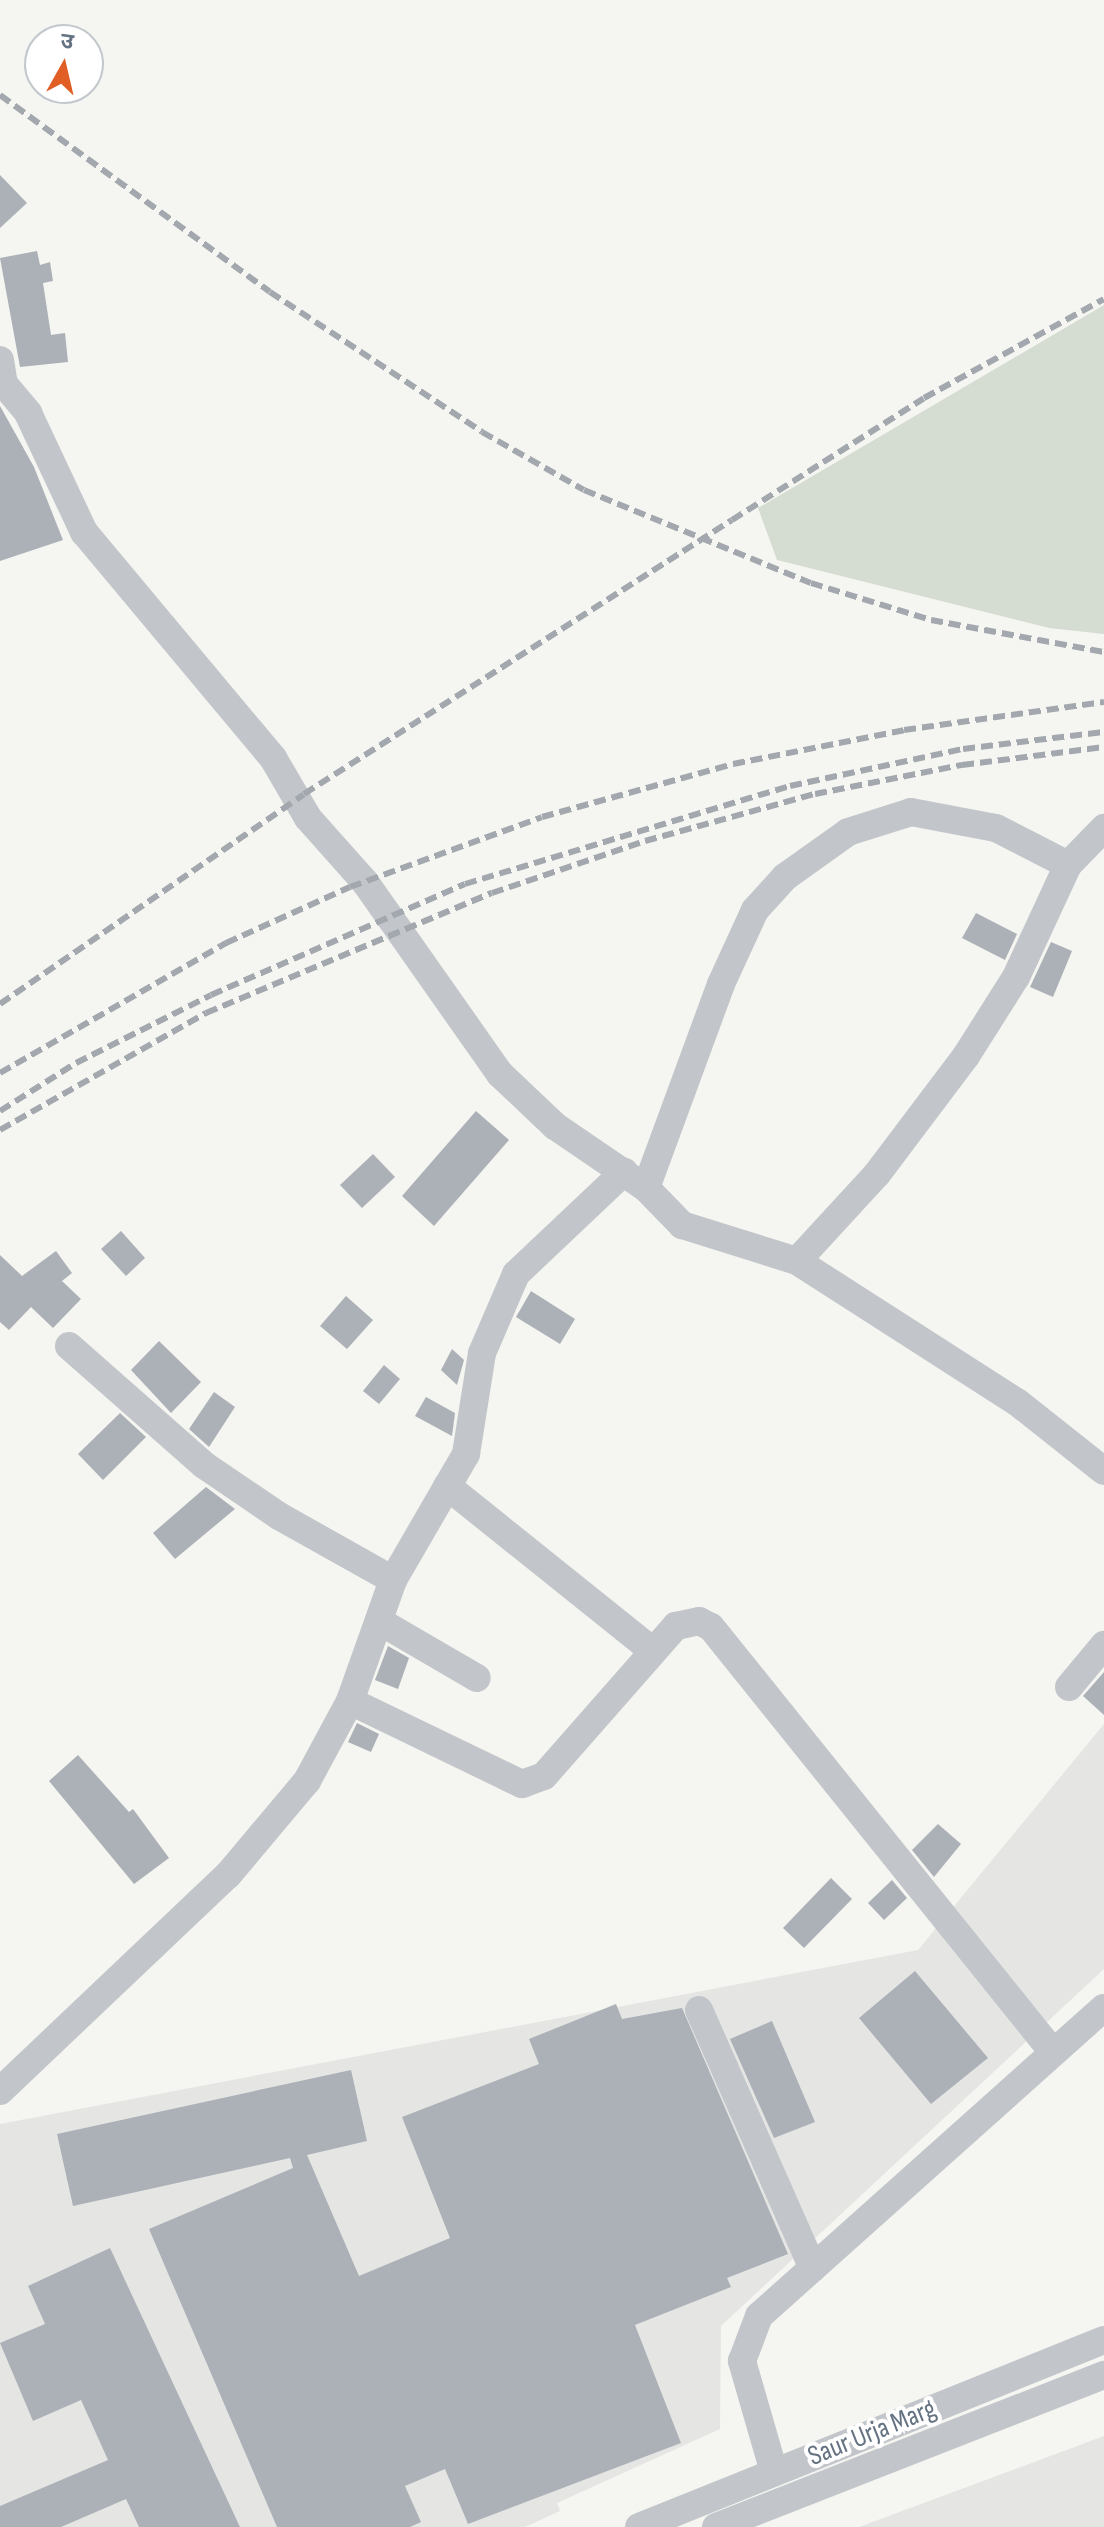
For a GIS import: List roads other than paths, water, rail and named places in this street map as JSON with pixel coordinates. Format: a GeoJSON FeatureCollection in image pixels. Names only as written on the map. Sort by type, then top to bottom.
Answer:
{"type":"FeatureCollection","features":[{"type":"Feature","properties":{"kind":"street"},"geometry":{"type":"LineString","coordinates":[[1,376],[28,413],[84,532],[273,758],[308,818],[365,882],[500,1074],[555,1126],[635,1180],[682,1225],[699,1234],[797,1261],[1017,1402],[1104,1471]]}},
{"type":"Feature","properties":{"kind":"street"},"geometry":{"type":"LineString","coordinates":[[0,2091],[261,1840],[307,1781],[350,1701],[393,1580],[472,1437],[482,1353],[516,1274],[635,1180],[755,910],[785,877],[848,832],[911,812],[996,828],[1068,865]]}},
{"type":"Feature","properties":{"kind":"street"},"geometry":{"type":"LineString","coordinates":[[797,1261],[877,1174],[966,1056],[1016,977],[1068,865],[1104,828]]}},
{"type":"Feature","properties":{"kind":"street"},"geometry":{"type":"LineString","coordinates":[[69,1346],[204,1465],[279,1516],[393,1580]]}},
{"type":"Feature","properties":{"kind":"street"},"geometry":{"type":"LineString","coordinates":[[447,1486],[653,1651]]}},
{"type":"Feature","properties":{"kind":"street"},"geometry":{"type":"LineString","coordinates":[[379,1621],[477,1678]]}},
{"type":"Feature","properties":{"kind":"street"},"geometry":{"type":"LineString","coordinates":[[350,1701],[522,1784],[544,1776],[653,1651],[686,1621],[711,1627],[1052,2051]]}},
{"type":"Feature","properties":{"kind":"street"},"geometry":{"type":"LineString","coordinates":[[1069,1687],[1104,1645]]}},
{"type":"Feature","properties":{"kind":"street"},"geometry":{"type":"LineString","coordinates":[[774,2472],[742,2361],[759,2316],[1052,2051],[1104,2008]]}},
{"type":"Feature","properties":{"kind":"street"},"geometry":{"type":"LineString","coordinates":[[699,2010],[813,2268]]}},
{"type":"Feature","properties":{"kind":"street","name":"Saur Urja Marg"},"geometry":{"type":"LineString","coordinates":[[639,2527],[1104,2340]]}},
{"type":"Feature","properties":{"kind":"street","name":"Saur Urja Marg"},"geometry":{"type":"LineString","coordinates":[[716,2527],[1104,2375]]}},
{"type":"Feature","properties":{"kind":"railway"},"geometry":{"type":"LineString","coordinates":[[0,95],[270,292],[482,432],[584,490],[811,583],[931,620],[1104,652]]}},
{"type":"Feature","properties":{"kind":"railway"},"geometry":{"type":"LineString","coordinates":[[0,1004],[304,794],[732,520],[924,398],[1104,299]]}},
{"type":"Feature","properties":{"kind":"railway"},"geometry":{"type":"LineString","coordinates":[[0,1073],[226,943],[350,887],[542,817],[733,764],[904,730],[1104,702]]}},
{"type":"Feature","properties":{"kind":"railway"},"geometry":{"type":"LineString","coordinates":[[0,1111],[76,1063],[211,995],[465,884],[790,786],[963,749],[1104,732]]}},
{"type":"Feature","properties":{"kind":"railway"},"geometry":{"type":"LineString","coordinates":[[0,1130],[206,1013],[492,893],[645,841],[815,794],[962,765],[1104,747]]}}]}
